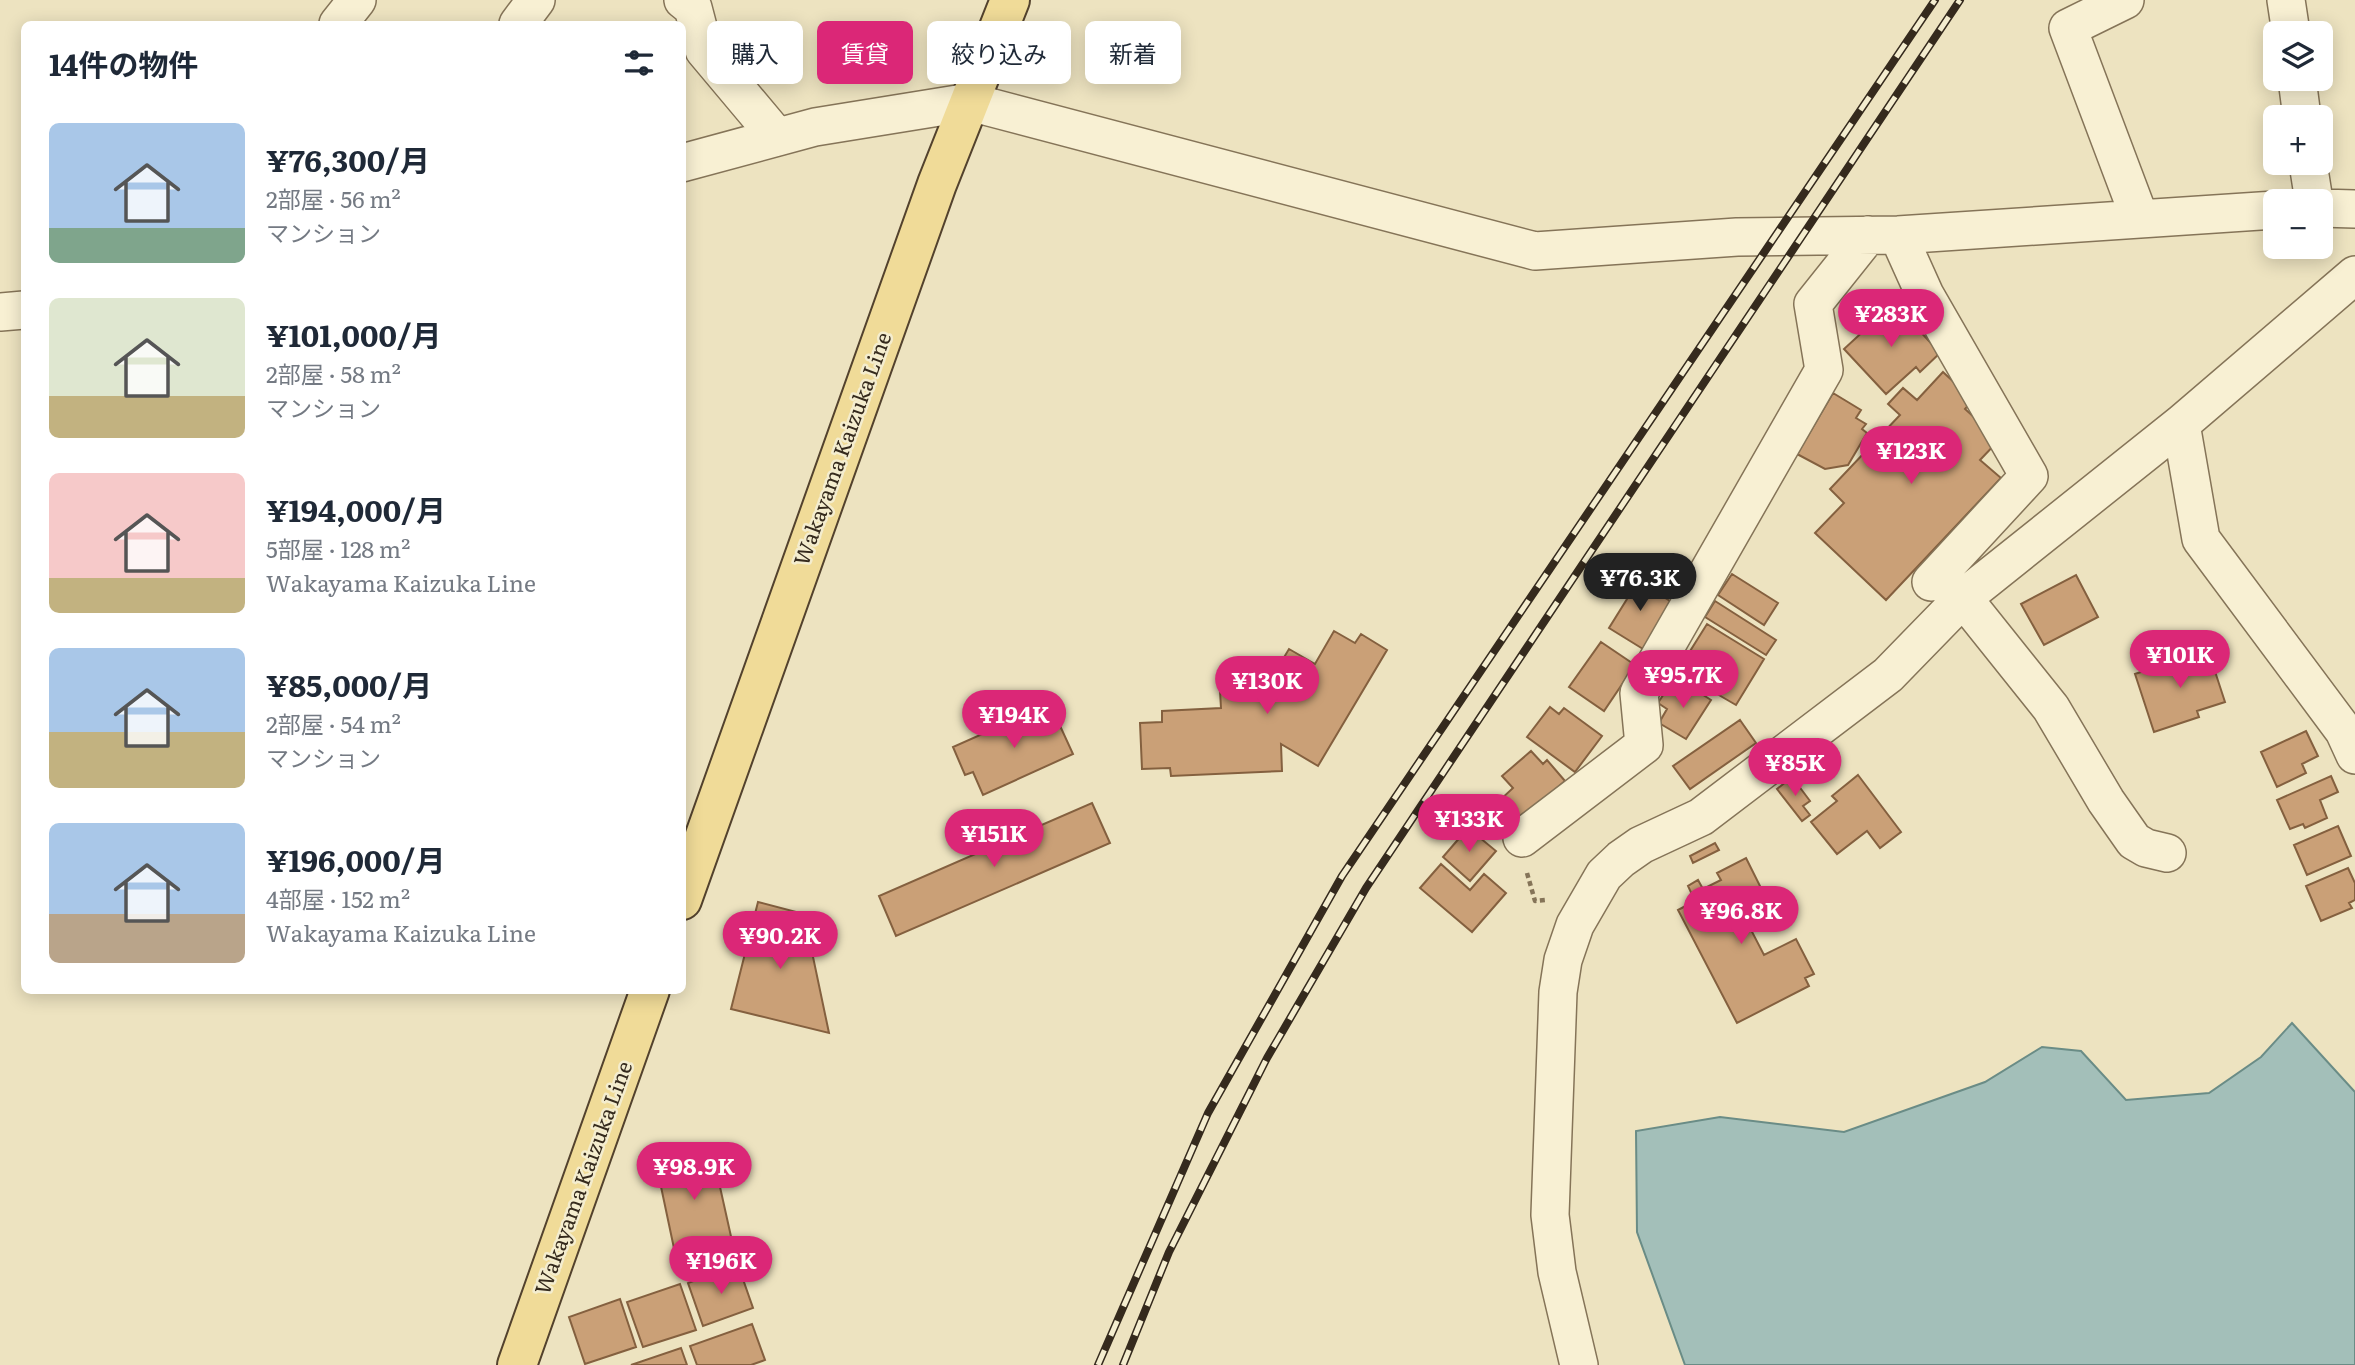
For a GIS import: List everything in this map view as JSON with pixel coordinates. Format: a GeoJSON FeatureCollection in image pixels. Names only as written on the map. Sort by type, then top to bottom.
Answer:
{"type":"FeatureCollection","features":[{"type":"Feature","properties":{"kind":"main road","name":"Wakayama Kaizuka Line"},"geometry":{"type":"LineString","coordinates":[[686,889],[937,184],[1010,0]]}},
{"type":"Feature","properties":{"kind":"main road","name":"Wakayama Kaizuka Line"},"geometry":{"type":"LineString","coordinates":[[517,1365],[649,994]]}},
{"type":"Feature","properties":{"kind":"street"},"geometry":{"type":"LineString","coordinates":[[340,21],[356,0]]}},
{"type":"Feature","properties":{"kind":"street"},"geometry":{"type":"LineString","coordinates":[[520,21],[536,0]]}},
{"type":"Feature","properties":{"kind":"street"},"geometry":{"type":"LineString","coordinates":[[683,0],[693,8],[704,50],[777,137]]}},
{"type":"Feature","properties":{"kind":"street"},"geometry":{"type":"LineString","coordinates":[[2125,0],[2068,28],[2140,219]]}},
{"type":"Feature","properties":{"kind":"street"},"geometry":{"type":"LineString","coordinates":[[2286,0],[2289,21]]}},
{"type":"Feature","properties":{"kind":"street"},"geometry":{"type":"LineString","coordinates":[[686,162],[814,127],[970,102],[1535,251],[1737,237],[1883,235],[2263,211]]}},
{"type":"Feature","properties":{"kind":"street"},"geometry":{"type":"LineString","coordinates":[[2333,208],[2355,209]]}},
{"type":"Feature","properties":{"kind":"street"},"geometry":{"type":"LineString","coordinates":[[1883,235],[1925,295],[2029,476],[1931,582]]}},
{"type":"Feature","properties":{"kind":"street"},"geometry":{"type":"LineString","coordinates":[[1522,838],[1644,745],[1639,694],[1824,370],[1813,304],[1883,235]]}},
{"type":"Feature","properties":{"kind":"street"},"geometry":{"type":"LineString","coordinates":[[1579,1365],[1557,1272],[1549,1186],[1558,992],[1563,960],[1575,925],[1604,875],[1641,845],[1701,817],[1888,675],[1963,598],[2181,424],[2354,277]]}},
{"type":"Feature","properties":{"kind":"street"},"geometry":{"type":"LineString","coordinates":[[0,312],[21,310]]}},
{"type":"Feature","properties":{"kind":"street"},"geometry":{"type":"LineString","coordinates":[[2181,424],[2201,539],[2344,732],[2355,755]]}},
{"type":"Feature","properties":{"kind":"street"},"geometry":{"type":"LineString","coordinates":[[1963,598],[2051,708],[2106,801],[2134,841],[2146,848],[2167,853]]}},
{"type":"Feature","properties":{"kind":"path"},"geometry":{"type":"LineString","coordinates":[[1522,838],[1530,891],[1535,901],[1543,902],[1549,897]]}},
{"type":"Feature","properties":{"kind":"water"},"geometry":{"type":"Polygon","coordinates":[[[2292,1023],[2355,1092],[2355,1365],[1685,1365],[1637,1232],[1636,1131],[1720,1117],[1844,1132],[1985,1082],[2042,1047],[2081,1051],[2126,1100],[2209,1093],[2261,1057],[2292,1023]]]}},
{"type":"Feature","properties":{"kind":"building"},"geometry":{"type":"Polygon","coordinates":[[[1894,303],[1940,353],[1920,372],[1916,367],[1886,394],[1844,349],[1894,303]]]}},
{"type":"Feature","properties":{"kind":"building"},"geometry":{"type":"Polygon","coordinates":[[[1943,372],[1973,400],[1965,409],[1999,440],[1980,460],[2001,478],[1886,600],[1815,533],[1844,503],[1830,489],[1900,415],[1888,404],[1903,388],[1917,400],[1943,372]]]}},
{"type":"Feature","properties":{"kind":"building"},"geometry":{"type":"Polygon","coordinates":[[[1833,393],[1861,410],[1856,418],[1866,424],[1862,429],[1867,433],[1848,465],[1825,469],[1797,454],[1833,393]]]}},
{"type":"Feature","properties":{"kind":"building"},"geometry":{"type":"Polygon","coordinates":[[[1628,574],[1673,603],[1643,649],[1609,628],[1632,591],[1622,585],[1628,574]]]}},
{"type":"Feature","properties":{"kind":"building"},"geometry":{"type":"Polygon","coordinates":[[[1732,574],[1778,603],[1764,625],[1718,595],[1732,574]]]}},
{"type":"Feature","properties":{"kind":"building"},"geometry":{"type":"Polygon","coordinates":[[[2076,575],[2098,617],[2044,645],[2021,604],[2076,575]]]}},
{"type":"Feature","properties":{"kind":"building"},"geometry":{"type":"Polygon","coordinates":[[[1715,601],[1776,640],[1766,655],[1705,617],[1715,601]]]}},
{"type":"Feature","properties":{"kind":"building"},"geometry":{"type":"Polygon","coordinates":[[[1707,624],[1764,659],[1736,705],[1693,680],[1702,665],[1687,656],[1707,624]]]}},
{"type":"Feature","properties":{"kind":"building"},"geometry":{"type":"Polygon","coordinates":[[[1334,631],[1355,643],[1361,634],[1387,650],[1318,766],[1281,744],[1282,771],[1171,776],[1170,768],[1142,769],[1140,723],[1162,722],[1162,711],[1221,708],[1220,691],[1265,689],[1289,649],[1315,664],[1334,631]]]}},
{"type":"Feature","properties":{"kind":"building"},"geometry":{"type":"Polygon","coordinates":[[[1601,642],[1635,665],[1604,711],[1569,687],[1601,642]]]}},
{"type":"Feature","properties":{"kind":"building"},"geometry":{"type":"Polygon","coordinates":[[[2208,650],[2225,702],[2197,711],[2199,717],[2154,732],[2135,674],[2208,650]]]}},
{"type":"Feature","properties":{"kind":"building"},"geometry":{"type":"Polygon","coordinates":[[[1683,682],[1711,700],[1686,739],[1659,723],[1667,709],[1658,703],[1667,689],[1676,694],[1683,682]]]}},
{"type":"Feature","properties":{"kind":"building"},"geometry":{"type":"Polygon","coordinates":[[[1050,704],[1073,754],[983,795],[973,772],[965,775],[953,747],[1050,704]]]}},
{"type":"Feature","properties":{"kind":"building"},"geometry":{"type":"Polygon","coordinates":[[[1550,707],[1559,714],[1564,708],[1602,736],[1575,772],[1527,737],[1550,707]]]}},
{"type":"Feature","properties":{"kind":"building"},"geometry":{"type":"Polygon","coordinates":[[[1740,720],[1756,743],[1690,789],[1673,766],[1740,720]]]}},
{"type":"Feature","properties":{"kind":"building"},"geometry":{"type":"Polygon","coordinates":[[[2306,731],[2318,756],[2302,764],[2306,773],[2277,787],[2261,752],[2306,731]]]}},
{"type":"Feature","properties":{"kind":"building"},"geometry":{"type":"Polygon","coordinates":[[[1531,751],[1543,764],[1547,760],[1565,781],[1517,822],[1499,801],[1513,788],[1502,776],[1531,751]]]}},
{"type":"Feature","properties":{"kind":"building"},"geometry":{"type":"Polygon","coordinates":[[[1858,775],[1901,832],[1880,848],[1867,831],[1837,854],[1811,822],[1837,801],[1832,796],[1858,775]]]}},
{"type":"Feature","properties":{"kind":"building"},"geometry":{"type":"Polygon","coordinates":[[[2331,776],[2338,792],[2320,800],[2327,818],[2305,828],[2303,824],[2290,829],[2277,800],[2331,776]]]}},
{"type":"Feature","properties":{"kind":"building"},"geometry":{"type":"Polygon","coordinates":[[[1792,777],[1810,801],[1803,806],[1810,815],[1802,821],[1777,789],[1792,777]]]}},
{"type":"Feature","properties":{"kind":"building"},"geometry":{"type":"Polygon","coordinates":[[[1092,803],[1110,843],[896,936],[879,896],[1092,803]]]}},
{"type":"Feature","properties":{"kind":"building"},"geometry":{"type":"Polygon","coordinates":[[[2338,826],[2351,856],[2307,875],[2294,845],[2338,826]]]}},
{"type":"Feature","properties":{"kind":"building"},"geometry":{"type":"Polygon","coordinates":[[[1468,828],[1496,851],[1470,881],[1443,857],[1468,828]]]}},
{"type":"Feature","properties":{"kind":"building"},"geometry":{"type":"Polygon","coordinates":[[[1715,843],[1719,850],[1693,863],[1690,856],[1715,843]]]}},
{"type":"Feature","properties":{"kind":"building"},"geometry":{"type":"Polygon","coordinates":[[[1746,858],[1761,888],[1736,901],[1764,955],[1796,939],[1814,974],[1805,978],[1809,986],[1737,1023],[1678,910],[1695,901],[1688,886],[1698,880],[1703,889],[1721,880],[1717,873],[1746,858]]]}},
{"type":"Feature","properties":{"kind":"building"},"geometry":{"type":"Polygon","coordinates":[[[1441,864],[1470,890],[1484,874],[1506,893],[1472,932],[1420,888],[1441,864]]]}},
{"type":"Feature","properties":{"kind":"building"},"geometry":{"type":"Polygon","coordinates":[[[2348,868],[2355,883],[2355,900],[2349,903],[2352,908],[2321,921],[2306,886],[2348,868]]]}},
{"type":"Feature","properties":{"kind":"building"},"geometry":{"type":"Polygon","coordinates":[[[758,902],[804,914],[829,1033],[731,1009],[758,902]]]}},
{"type":"Feature","properties":{"kind":"building"},"geometry":{"type":"Polygon","coordinates":[[[712,1151],[732,1241],[675,1253],[656,1163],[712,1151]]]}},
{"type":"Feature","properties":{"kind":"building"},"geometry":{"type":"Polygon","coordinates":[[[738,1265],[753,1308],[703,1326],[688,1283],[738,1265]]]}},
{"type":"Feature","properties":{"kind":"building"},"geometry":{"type":"Polygon","coordinates":[[[680,1284],[696,1330],[643,1347],[627,1302],[680,1284]]]}},
{"type":"Feature","properties":{"kind":"building"},"geometry":{"type":"Polygon","coordinates":[[[620,1299],[636,1347],[585,1364],[569,1317],[620,1299]]]}},
{"type":"Feature","properties":{"kind":"building"},"geometry":{"type":"Polygon","coordinates":[[[752,1324],[765,1360],[751,1365],[697,1365],[690,1346],[752,1324]]]}},
{"type":"Feature","properties":{"kind":"building"},"geometry":{"type":"Polygon","coordinates":[[[681,1348],[687,1365],[631,1365],[681,1348]]]}},
{"type":"Feature","properties":{"kind":"railway"},"geometry":{"type":"LineString","coordinates":[[1098,1365],[1208,1113],[1342,876],[1935,0]]}},
{"type":"Feature","properties":{"kind":"railway"},"geometry":{"type":"LineString","coordinates":[[1123,1365],[1169,1252],[1267,1058],[1366,888],[1960,0]]}}]}
